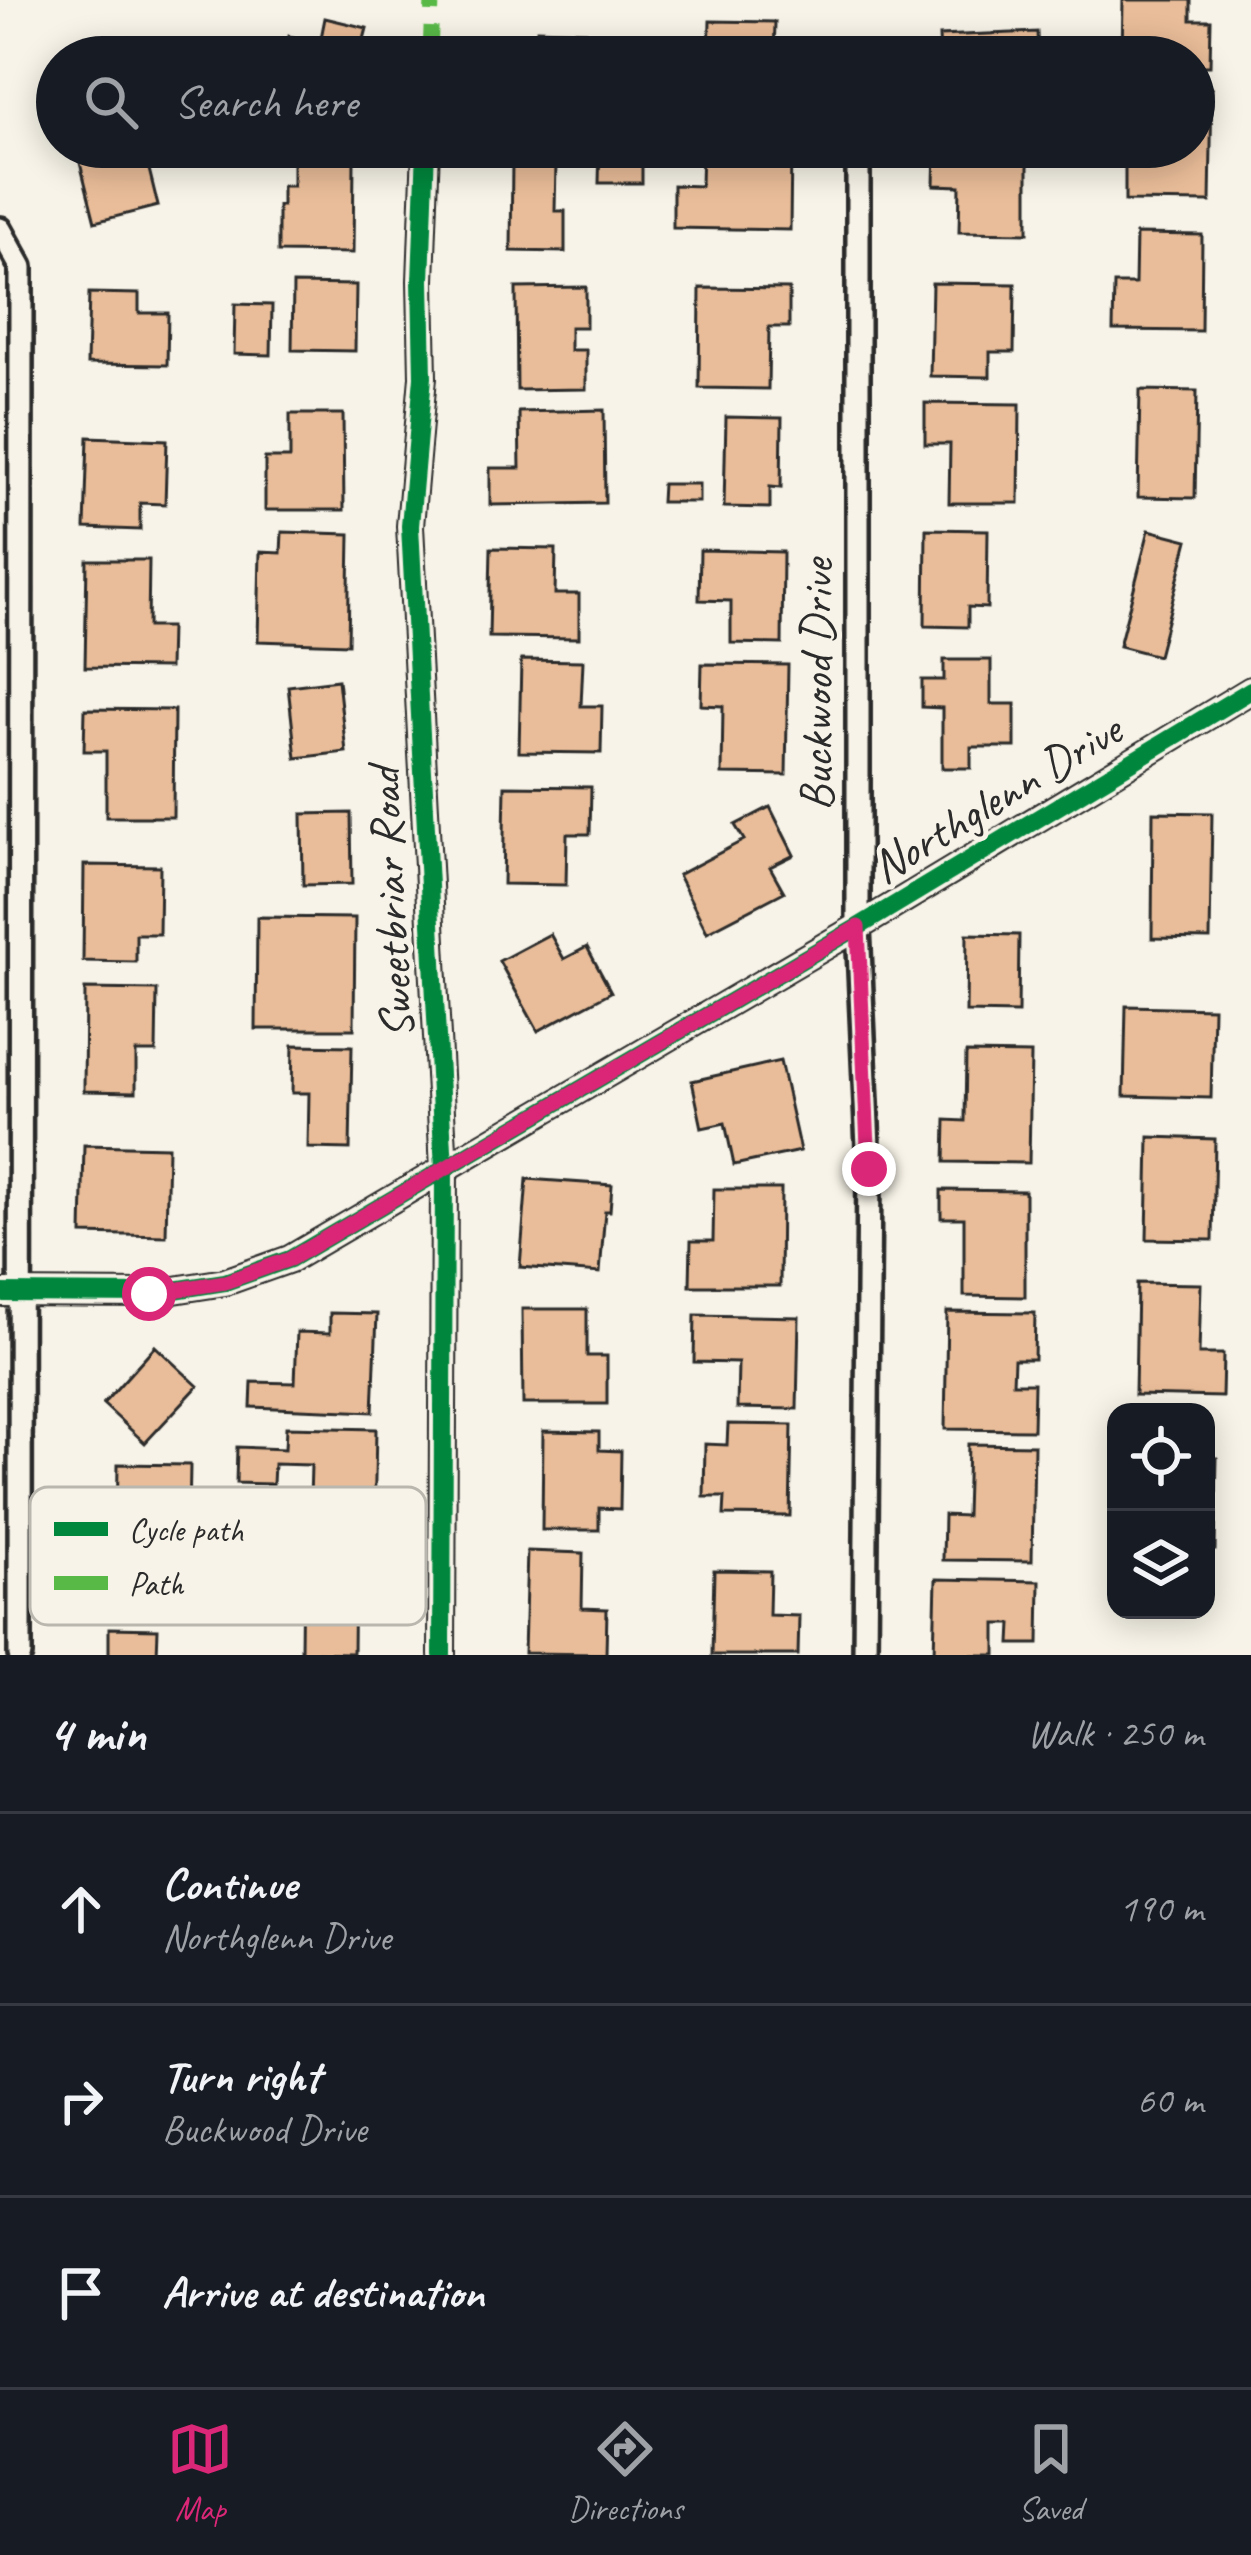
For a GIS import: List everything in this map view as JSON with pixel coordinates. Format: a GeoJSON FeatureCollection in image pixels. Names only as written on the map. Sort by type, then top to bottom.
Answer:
{"type":"FeatureCollection","features":[{"type":"Feature","properties":{"kind":"street","name":"Sweetbriar Road"},"geometry":{"type":"LineString","coordinates":[[425,168],[423,377],[410,526],[444,1168],[442,1655]]}},
{"type":"Feature","properties":{"kind":"street","name":"Buckwood Drive"},"geometry":{"type":"LineString","coordinates":[[859,168],[858,927],[869,1169],[866,1655]]}},
{"type":"Feature","properties":{"kind":"street"},"geometry":{"type":"LineString","coordinates":[[0,229],[21,267],[10,1293],[20,1655]]}},
{"type":"Feature","properties":{"kind":"street","name":"Northglenn Drive"},"geometry":{"type":"LineString","coordinates":[[10,1293],[149,1294],[225,1282],[290,1259],[858,927],[1251,690]]}},
{"type":"Feature","properties":{"kind":"building"},"geometry":{"type":"Polygon","coordinates":[[[1123,0],[1191,0],[1191,20],[1211,20],[1211,36],[1122,36],[1123,0]]]}},
{"type":"Feature","properties":{"kind":"building"},"geometry":{"type":"Polygon","coordinates":[[[325,18],[367,28],[365,36],[321,36],[325,18]]]}},
{"type":"Feature","properties":{"kind":"building"},"geometry":{"type":"Polygon","coordinates":[[[710,21],[775,22],[775,36],[710,36],[710,21]]]}},
{"type":"Feature","properties":{"kind":"building"},"geometry":{"type":"Polygon","coordinates":[[[537,29],[586,31],[586,36],[537,36],[537,29]]]}},
{"type":"Feature","properties":{"kind":"building"},"geometry":{"type":"Polygon","coordinates":[[[1037,32],[1037,36],[939,36],[1037,32]]]}},
{"type":"Feature","properties":{"kind":"building"},"geometry":{"type":"Polygon","coordinates":[[[81,168],[149,168],[158,206],[95,222],[81,168]]]}},
{"type":"Feature","properties":{"kind":"building"},"geometry":{"type":"Polygon","coordinates":[[[293,168],[354,168],[353,253],[278,252],[282,186],[293,186],[293,168]]]}},
{"type":"Feature","properties":{"kind":"building"},"geometry":{"type":"Polygon","coordinates":[[[512,168],[556,168],[555,211],[565,211],[565,252],[511,251],[512,168]]]}},
{"type":"Feature","properties":{"kind":"building"},"geometry":{"type":"Polygon","coordinates":[[[599,168],[642,168],[642,183],[599,183],[599,168]]]}},
{"type":"Feature","properties":{"kind":"building"},"geometry":{"type":"Polygon","coordinates":[[[701,168],[791,168],[790,230],[673,228],[673,185],[701,186],[701,168]]]}},
{"type":"Feature","properties":{"kind":"building"},"geometry":{"type":"Polygon","coordinates":[[[934,168],[1028,168],[1028,233],[959,232],[960,186],[934,185],[934,168]]]}},
{"type":"Feature","properties":{"kind":"building"},"geometry":{"type":"Polygon","coordinates":[[[1125,168],[1211,168],[1210,202],[1125,201],[1125,168]]]}},
{"type":"Feature","properties":{"kind":"building"},"geometry":{"type":"Polygon","coordinates":[[[1136,234],[1202,235],[1201,331],[1113,330],[1114,284],[1135,284],[1136,234]]]}},
{"type":"Feature","properties":{"kind":"building"},"geometry":{"type":"Polygon","coordinates":[[[932,283],[1015,284],[1014,352],[990,352],[990,377],[930,376],[932,283]]]}},
{"type":"Feature","properties":{"kind":"building"},"geometry":{"type":"Polygon","coordinates":[[[293,284],[356,285],[355,351],[292,350],[293,284]]]}},
{"type":"Feature","properties":{"kind":"building"},"geometry":{"type":"Polygon","coordinates":[[[586,287],[586,327],[570,327],[570,350],[586,350],[586,389],[517,390],[516,288],[586,287]]]}},
{"type":"Feature","properties":{"kind":"building"},"geometry":{"type":"Polygon","coordinates":[[[700,288],[789,289],[789,327],[769,327],[768,389],[699,388],[700,288]]]}},
{"type":"Feature","properties":{"kind":"building"},"geometry":{"type":"Polygon","coordinates":[[[89,293],[139,294],[139,313],[168,313],[167,365],[87,364],[89,293]]]}},
{"type":"Feature","properties":{"kind":"building"},"geometry":{"type":"Polygon","coordinates":[[[235,304],[272,305],[271,355],[234,354],[235,304]]]}},
{"type":"Feature","properties":{"kind":"building"},"geometry":{"type":"Polygon","coordinates":[[[1140,390],[1197,391],[1195,498],[1138,497],[1140,390]]]}},
{"type":"Feature","properties":{"kind":"building"},"geometry":{"type":"Polygon","coordinates":[[[925,403],[1020,404],[1019,503],[949,503],[950,444],[925,444],[925,403]]]}},
{"type":"Feature","properties":{"kind":"building"},"geometry":{"type":"Polygon","coordinates":[[[604,410],[605,503],[490,505],[490,468],[520,468],[519,412],[604,410]]]}},
{"type":"Feature","properties":{"kind":"building"},"geometry":{"type":"Polygon","coordinates":[[[290,414],[343,414],[344,510],[265,510],[265,458],[290,458],[290,414]]]}},
{"type":"Feature","properties":{"kind":"building"},"geometry":{"type":"Polygon","coordinates":[[[726,417],[782,418],[781,488],[770,487],[770,508],[724,507],[726,417]]]}},
{"type":"Feature","properties":{"kind":"building"},"geometry":{"type":"Polygon","coordinates":[[[88,437],[167,440],[165,504],[140,503],[140,530],[85,528],[88,437]]]}},
{"type":"Feature","properties":{"kind":"building"},"geometry":{"type":"Polygon","coordinates":[[[662,484],[699,484],[699,502],[661,502],[662,484]]]}},
{"type":"Feature","properties":{"kind":"building"},"geometry":{"type":"Polygon","coordinates":[[[926,529],[988,530],[987,608],[968,607],[968,627],[925,626],[926,529]]]}},
{"type":"Feature","properties":{"kind":"building"},"geometry":{"type":"Polygon","coordinates":[[[1149,530],[1188,540],[1158,656],[1119,646],[1149,530]]]}},
{"type":"Feature","properties":{"kind":"building"},"geometry":{"type":"Polygon","coordinates":[[[282,532],[350,534],[348,644],[258,641],[260,552],[281,553],[282,532]]]}},
{"type":"Feature","properties":{"kind":"building"},"geometry":{"type":"Polygon","coordinates":[[[491,548],[556,549],[555,594],[579,594],[579,638],[489,637],[491,548]]]}},
{"type":"Feature","properties":{"kind":"building"},"geometry":{"type":"Polygon","coordinates":[[[700,550],[783,552],[782,644],[731,643],[731,601],[699,600],[700,550]]]}},
{"type":"Feature","properties":{"kind":"building"},"geometry":{"type":"Polygon","coordinates":[[[87,560],[149,560],[148,627],[170,627],[169,668],[85,667],[87,560]]]}},
{"type":"Feature","properties":{"kind":"building"},"geometry":{"type":"Polygon","coordinates":[[[521,660],[583,661],[581,706],[602,706],[601,753],[519,752],[521,660]]]}},
{"type":"Feature","properties":{"kind":"building"},"geometry":{"type":"Polygon","coordinates":[[[944,660],[991,660],[991,704],[1015,704],[1015,747],[971,747],[971,768],[942,768],[942,708],[922,707],[922,680],[944,680],[944,660]]]}},
{"type":"Feature","properties":{"kind":"building"},"geometry":{"type":"Polygon","coordinates":[[[702,664],[788,665],[786,775],[722,774],[723,706],[701,705],[702,664]]]}},
{"type":"Feature","properties":{"kind":"building"},"geometry":{"type":"Polygon","coordinates":[[[338,680],[346,752],[296,758],[288,686],[338,680]]]}},
{"type":"Feature","properties":{"kind":"building"},"geometry":{"type":"Polygon","coordinates":[[[85,709],[174,710],[173,817],[106,817],[106,751],[84,751],[85,709]]]}},
{"type":"Feature","properties":{"kind":"building"},"geometry":{"type":"Polygon","coordinates":[[[505,786],[591,787],[590,834],[567,834],[566,885],[503,884],[505,786]]]}},
{"type":"Feature","properties":{"kind":"building"},"geometry":{"type":"Polygon","coordinates":[[[770,807],[794,855],[770,867],[784,892],[707,932],[678,875],[744,840],[735,825],[770,807]]]}},
{"type":"Feature","properties":{"kind":"building"},"geometry":{"type":"Polygon","coordinates":[[[1153,812],[1212,813],[1210,939],[1152,938],[1153,812]]]}},
{"type":"Feature","properties":{"kind":"building"},"geometry":{"type":"Polygon","coordinates":[[[351,813],[352,884],[303,885],[302,814],[351,813]]]}},
{"type":"Feature","properties":{"kind":"building"},"geometry":{"type":"Polygon","coordinates":[[[84,865],[160,866],[159,934],[136,934],[136,962],[83,961],[84,865]]]}},
{"type":"Feature","properties":{"kind":"building"},"geometry":{"type":"Polygon","coordinates":[[[257,917],[355,918],[354,1029],[256,1029],[257,917]]]}},
{"type":"Feature","properties":{"kind":"building"},"geometry":{"type":"Polygon","coordinates":[[[550,934],[564,959],[587,947],[611,992],[538,1031],[499,961],[550,934]]]}},
{"type":"Feature","properties":{"kind":"building"},"geometry":{"type":"Polygon","coordinates":[[[967,934],[1019,935],[1018,1013],[966,1012],[967,934]]]}},
{"type":"Feature","properties":{"kind":"building"},"geometry":{"type":"Polygon","coordinates":[[[85,989],[157,990],[156,1052],[136,1052],[136,1092],[84,1091],[85,989]]]}},
{"type":"Feature","properties":{"kind":"building"},"geometry":{"type":"Polygon","coordinates":[[[1126,1006],[1213,1008],[1211,1098],[1124,1096],[1126,1006]]]}},
{"type":"Feature","properties":{"kind":"building"},"geometry":{"type":"Polygon","coordinates":[[[293,1045],[352,1046],[350,1149],[308,1148],[309,1093],[292,1093],[293,1045]]]}},
{"type":"Feature","properties":{"kind":"building"},"geometry":{"type":"Polygon","coordinates":[[[966,1053],[1031,1054],[1029,1163],[945,1162],[946,1120],[965,1121],[966,1053]]]}},
{"type":"Feature","properties":{"kind":"building"},"geometry":{"type":"Polygon","coordinates":[[[780,1061],[800,1151],[734,1165],[725,1123],[702,1128],[692,1081],[780,1061]]]}},
{"type":"Feature","properties":{"kind":"building"},"geometry":{"type":"Polygon","coordinates":[[[1149,1137],[1215,1139],[1213,1240],[1147,1239],[1149,1137]]]}},
{"type":"Feature","properties":{"kind":"building"},"geometry":{"type":"Polygon","coordinates":[[[84,1145],[168,1147],[166,1236],[82,1234],[84,1145]]]}},
{"type":"Feature","properties":{"kind":"building"},"geometry":{"type":"Polygon","coordinates":[[[527,1179],[612,1185],[600,1273],[520,1267],[527,1179]]]}},
{"type":"Feature","properties":{"kind":"building"},"geometry":{"type":"Polygon","coordinates":[[[714,1189],[781,1189],[780,1286],[690,1286],[691,1241],[713,1241],[714,1189]]]}},
{"type":"Feature","properties":{"kind":"building"},"geometry":{"type":"Polygon","coordinates":[[[941,1190],[1025,1191],[1025,1297],[964,1296],[964,1218],[941,1218],[941,1190]]]}},
{"type":"Feature","properties":{"kind":"building"},"geometry":{"type":"Polygon","coordinates":[[[1137,1283],[1201,1284],[1199,1354],[1223,1354],[1222,1397],[1135,1395],[1137,1283]]]}},
{"type":"Feature","properties":{"kind":"building"},"geometry":{"type":"Polygon","coordinates":[[[522,1309],[587,1309],[587,1356],[607,1356],[607,1404],[523,1404],[522,1309]]]}},
{"type":"Feature","properties":{"kind":"building"},"geometry":{"type":"Polygon","coordinates":[[[947,1312],[1035,1313],[1034,1359],[1014,1359],[1013,1383],[1034,1383],[1033,1430],[945,1429],[947,1312]]]}},
{"type":"Feature","properties":{"kind":"building"},"geometry":{"type":"Polygon","coordinates":[[[330,1313],[377,1314],[373,1412],[251,1407],[252,1382],[295,1383],[297,1332],[330,1333],[330,1313]]]}},
{"type":"Feature","properties":{"kind":"building"},"geometry":{"type":"Polygon","coordinates":[[[695,1315],[799,1317],[797,1409],[737,1408],[738,1363],[694,1362],[695,1315]]]}},
{"type":"Feature","properties":{"kind":"building"},"geometry":{"type":"Polygon","coordinates":[[[155,1346],[198,1386],[145,1443],[103,1404],[155,1346]]]}},
{"type":"Feature","properties":{"kind":"building"},"geometry":{"type":"Polygon","coordinates":[[[728,1424],[792,1425],[790,1516],[724,1515],[725,1497],[704,1497],[705,1444],[727,1445],[728,1424]]]}},
{"type":"Feature","properties":{"kind":"building"},"geometry":{"type":"Polygon","coordinates":[[[286,1427],[376,1429],[375,1487],[310,1487],[311,1465],[274,1464],[273,1484],[236,1483],[237,1447],[285,1449],[286,1427]]]}},
{"type":"Feature","properties":{"kind":"building"},"geometry":{"type":"Polygon","coordinates":[[[543,1431],[599,1432],[599,1450],[621,1451],[620,1509],[599,1508],[599,1530],[542,1530],[543,1431]]]}},
{"type":"Feature","properties":{"kind":"building"},"geometry":{"type":"Polygon","coordinates":[[[968,1444],[1034,1445],[1032,1561],[943,1560],[944,1515],[966,1516],[968,1444]]]}},
{"type":"Feature","properties":{"kind":"building"},"geometry":{"type":"Polygon","coordinates":[[[1215,1458],[1217,1458],[1215,1550],[1215,1458]]]}},
{"type":"Feature","properties":{"kind":"building"},"geometry":{"type":"Polygon","coordinates":[[[118,1464],[190,1465],[190,1487],[118,1487],[118,1464]]]}},
{"type":"Feature","properties":{"kind":"building"},"geometry":{"type":"Polygon","coordinates":[[[527,1551],[583,1553],[582,1608],[607,1609],[606,1654],[524,1653],[527,1551]]]}},
{"type":"Feature","properties":{"kind":"building"},"geometry":{"type":"Polygon","coordinates":[[[714,1570],[770,1571],[769,1615],[799,1616],[798,1655],[712,1655],[714,1570]]]}},
{"type":"Feature","properties":{"kind":"building"},"geometry":{"type":"Polygon","coordinates":[[[936,1579],[1040,1581],[1039,1644],[1011,1644],[1012,1624],[996,1624],[996,1655],[934,1655],[936,1579]]]}},
{"type":"Feature","properties":{"kind":"building"},"geometry":{"type":"Polygon","coordinates":[[[301,1625],[353,1625],[353,1653],[301,1652],[301,1625]]]}},
{"type":"Feature","properties":{"kind":"building"},"geometry":{"type":"Polygon","coordinates":[[[109,1628],[158,1629],[157,1655],[109,1655],[109,1628]]]}},
{"type":"Feature","properties":{"kind":"marked path"},"geometry":{"type":"LineString","coordinates":[[431,36],[432,0]]}},
{"type":"Feature","properties":{"kind":"cycle path"},"geometry":{"type":"LineString","coordinates":[[425,168],[423,377],[410,526],[444,1169],[442,1655]]}},
{"type":"Feature","properties":{"kind":"cycle path"},"geometry":{"type":"LineString","coordinates":[[0,1293],[149,1294],[225,1282],[290,1259],[858,927],[1251,690]]}},
{"type":"Feature","properties":{"kind":"route"},"geometry":{"type":"LineString","coordinates":[[149,1294],[225,1282],[290,1259],[858,927],[869,1169]]}}]}
